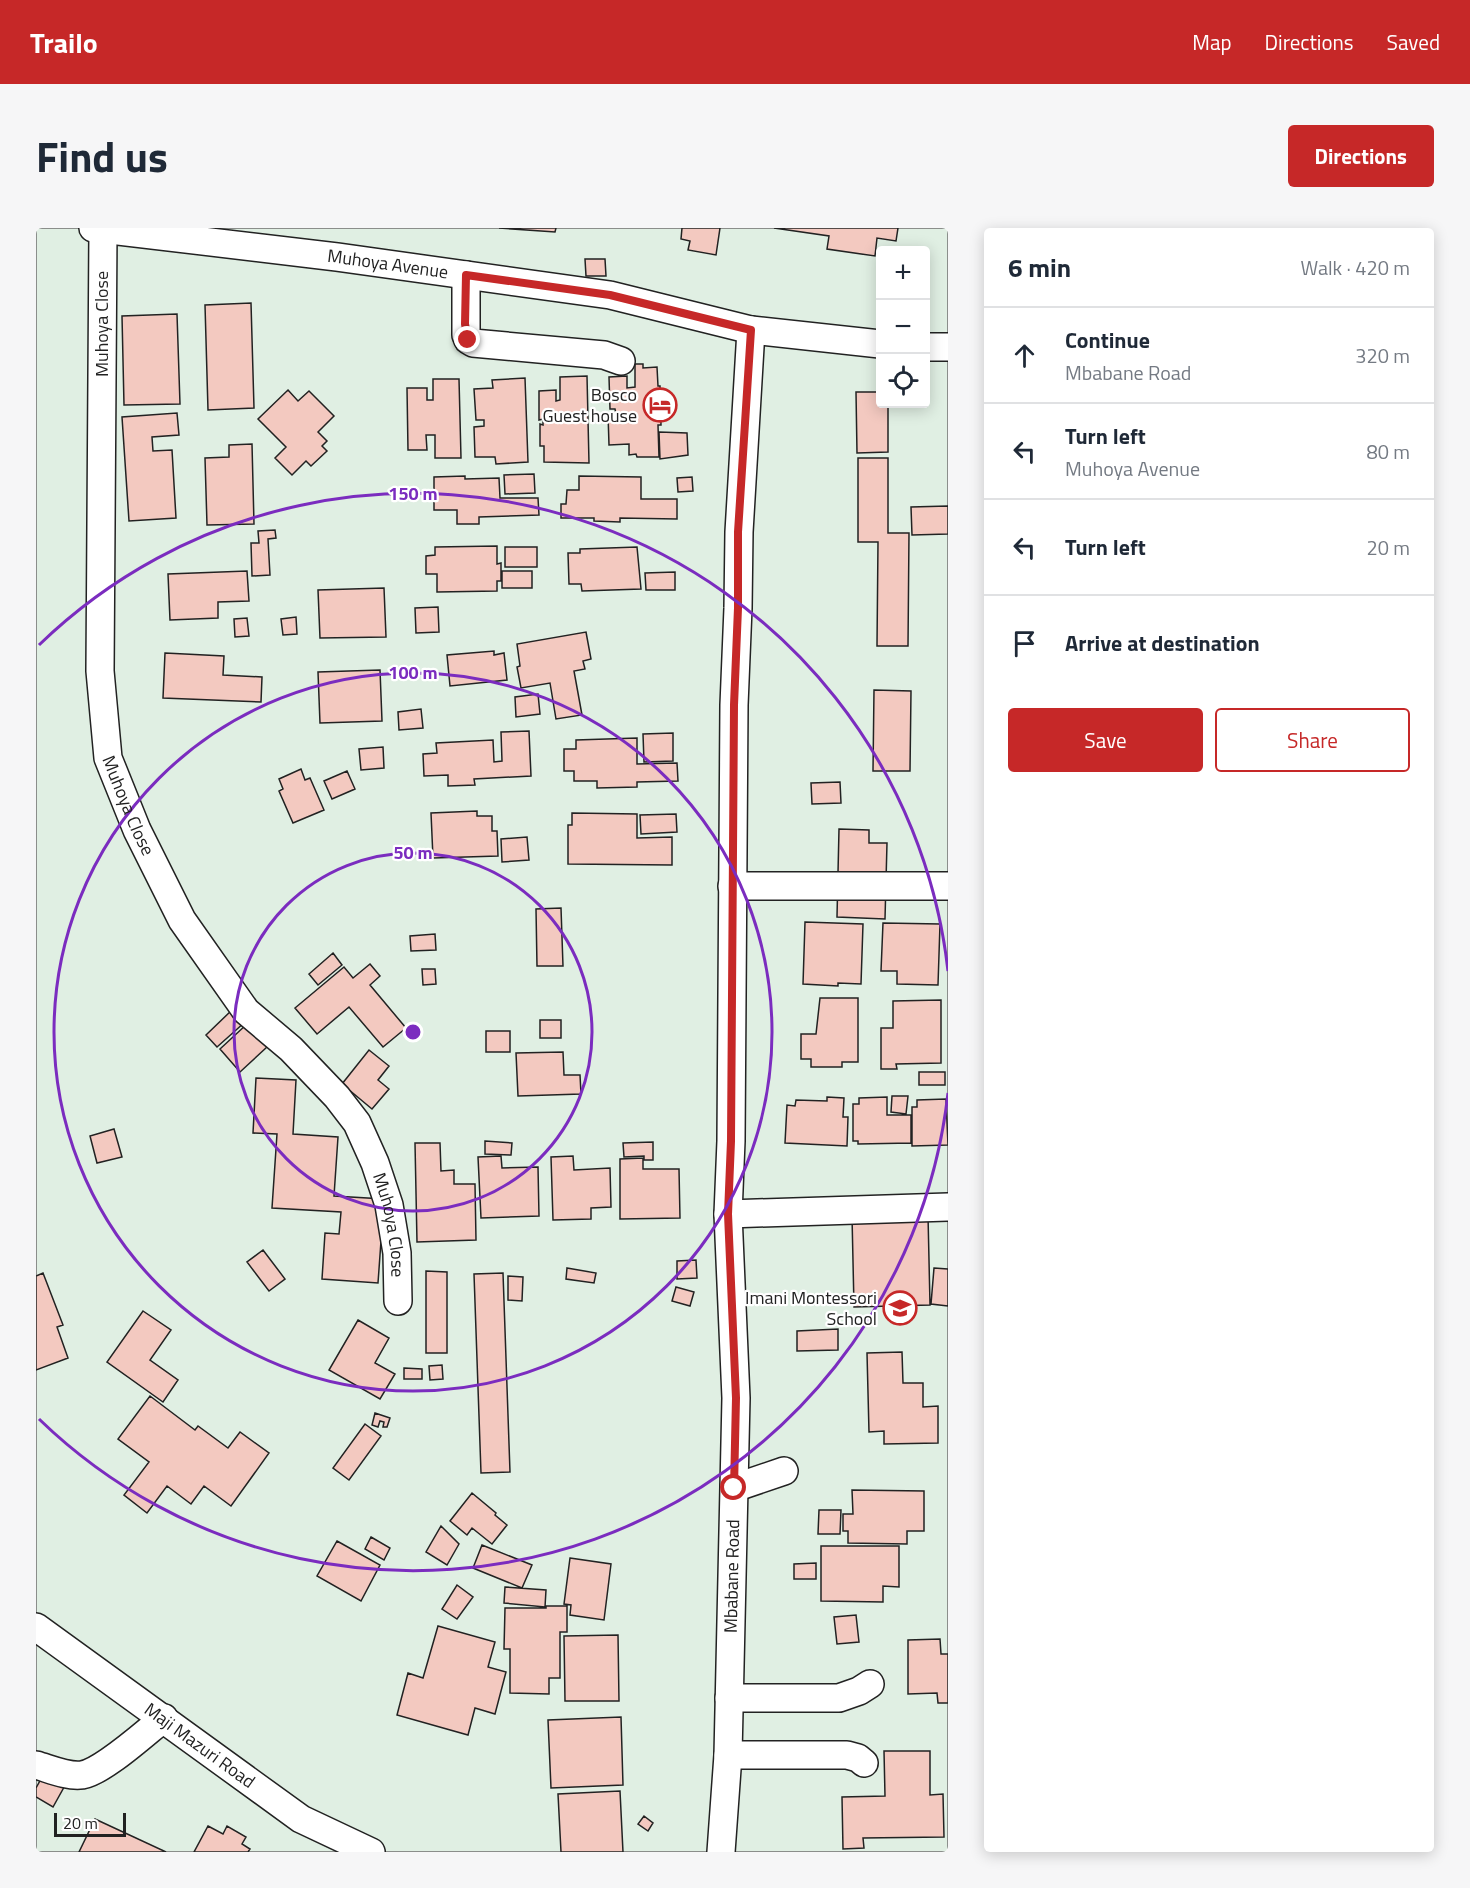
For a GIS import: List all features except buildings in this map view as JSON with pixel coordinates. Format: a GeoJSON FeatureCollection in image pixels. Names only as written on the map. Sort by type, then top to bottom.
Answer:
{"type":"FeatureCollection","features":[{"type":"Feature","properties":{"kind":"street","name":"Muhoya Avenue"},"geometry":{"type":"LineString","coordinates":[[98,229],[325,255],[610,295],[751,330],[876,344]]}},
{"type":"Feature","properties":{"kind":"street","name":"Muhoya Close"},"geometry":{"type":"LineString","coordinates":[[98,229],[100,671],[108,758],[137,830],[182,920],[246,1011],[291,1049],[337,1097],[357,1123],[375,1163],[389,1205],[397,1252],[398,1301]]}},
{"type":"Feature","properties":{"kind":"street"},"geometry":{"type":"LineString","coordinates":[[466,275],[466,335],[473,344],[604,355],[621,361]]}},
{"type":"Feature","properties":{"kind":"street","name":"Mbabane Road"},"geometry":{"type":"LineString","coordinates":[[721,1852],[728,1755],[736,1398],[728,1214],[731,1130],[734,705],[738,532],[751,330]]}},
{"type":"Feature","properties":{"kind":"street"},"geometry":{"type":"LineString","coordinates":[[930,347],[948,347]]}},
{"type":"Feature","properties":{"kind":"street"},"geometry":{"type":"LineString","coordinates":[[732,886],[948,886]]}},
{"type":"Feature","properties":{"kind":"street"},"geometry":{"type":"LineString","coordinates":[[728,1214],[948,1207]]}},
{"type":"Feature","properties":{"kind":"street"},"geometry":{"type":"LineString","coordinates":[[734,1488],[784,1471]]}},
{"type":"Feature","properties":{"kind":"street","name":"Maji Mazuri Road"},"geometry":{"type":"LineString","coordinates":[[36,1627],[301,1818],[371,1852]]}},
{"type":"Feature","properties":{"kind":"street"},"geometry":{"type":"LineString","coordinates":[[729,1698],[839,1698],[859,1691],[870,1684]]}},
{"type":"Feature","properties":{"kind":"street"},"geometry":{"type":"LineString","coordinates":[[36,1765],[65,1773],[82,1774],[96,1769],[164,1718]]}},
{"type":"Feature","properties":{"kind":"street"},"geometry":{"type":"LineString","coordinates":[[728,1755],[847,1755],[858,1758],[864,1763]]}},
{"type":"Feature","properties":{"kind":"green space"},"geometry":{"type":"Polygon","coordinates":[[[36,228],[948,228],[948,1852],[36,1852],[36,228]]]}},
{"type":"Feature","properties":{"kind":"place","name":"Bosco Guest house"},"geometry":{"type":"Point","coordinates":[660,405]}},
{"type":"Feature","properties":{"kind":"place","name":"Imani Montessori School"},"geometry":{"type":"Point","coordinates":[900,1308]}},
{"type":"Feature","properties":{"kind":"route"},"geometry":{"type":"LineString","coordinates":[[468,340],[465,324],[466,275],[610,295],[751,330],[738,532],[734,705],[731,1141],[728,1214],[736,1398],[734,1488]]}}]}
